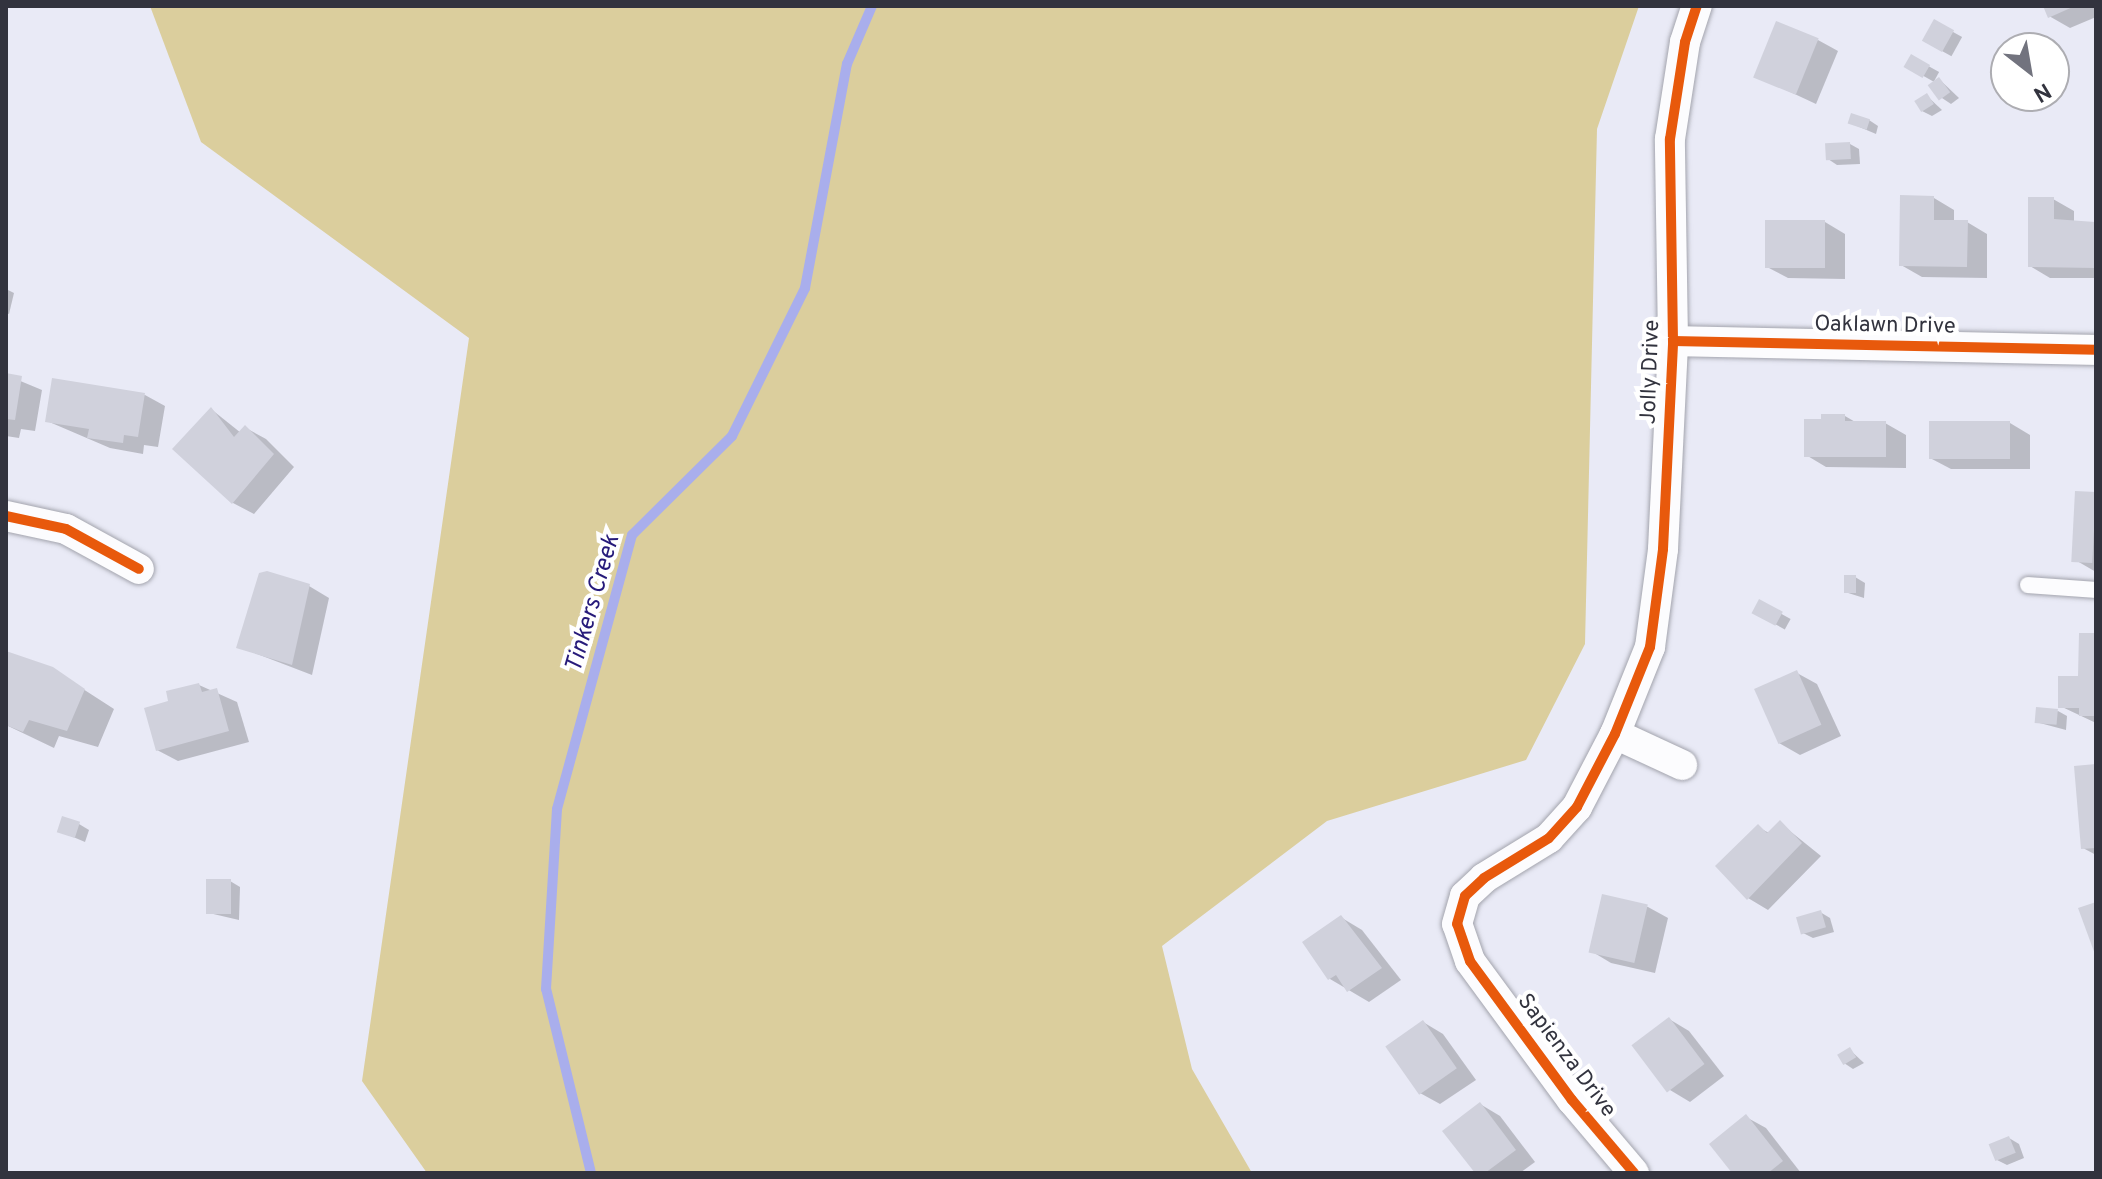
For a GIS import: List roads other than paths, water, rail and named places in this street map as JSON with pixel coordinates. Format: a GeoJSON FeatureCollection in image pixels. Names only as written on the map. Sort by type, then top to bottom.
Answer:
{"type":"FeatureCollection","features":[{"type":"Feature","properties":{"kind":"street","name":"Jolly Drive"},"geometry":{"type":"LineString","coordinates":[[1470,961],[1457,924],[1465,896],[1484,878],[1565,823],[1615,734],[1650,647],[1659,607],[1673,341],[1670,139],[1685,42],[1697,6]]}},
{"type":"Feature","properties":{"kind":"street","name":"Oaklawn Drive"},"geometry":{"type":"LineString","coordinates":[[1673,341],[2096,350]]}},
{"type":"Feature","properties":{"kind":"street"},"geometry":{"type":"LineString","coordinates":[[6,516],[66,529],[139,569]]}},
{"type":"Feature","properties":{"kind":"street"},"geometry":{"type":"LineString","coordinates":[[1615,734],[1682,765]]}},
{"type":"Feature","properties":{"kind":"street","name":"Sapienza Drive"},"geometry":{"type":"LineString","coordinates":[[1470,961],[1572,1100],[1634,1173]]}},
{"type":"Feature","properties":{"kind":"lane"},"geometry":{"type":"LineString","coordinates":[[2028,585],[2096,590]]}},
{"type":"Feature","properties":{"kind":"waterway","name":"Tinkers Creek"},"geometry":{"type":"LineString","coordinates":[[591,1173],[546,989],[557,809],[632,535],[732,436],[805,288],[847,64],[872,6]]}}]}
